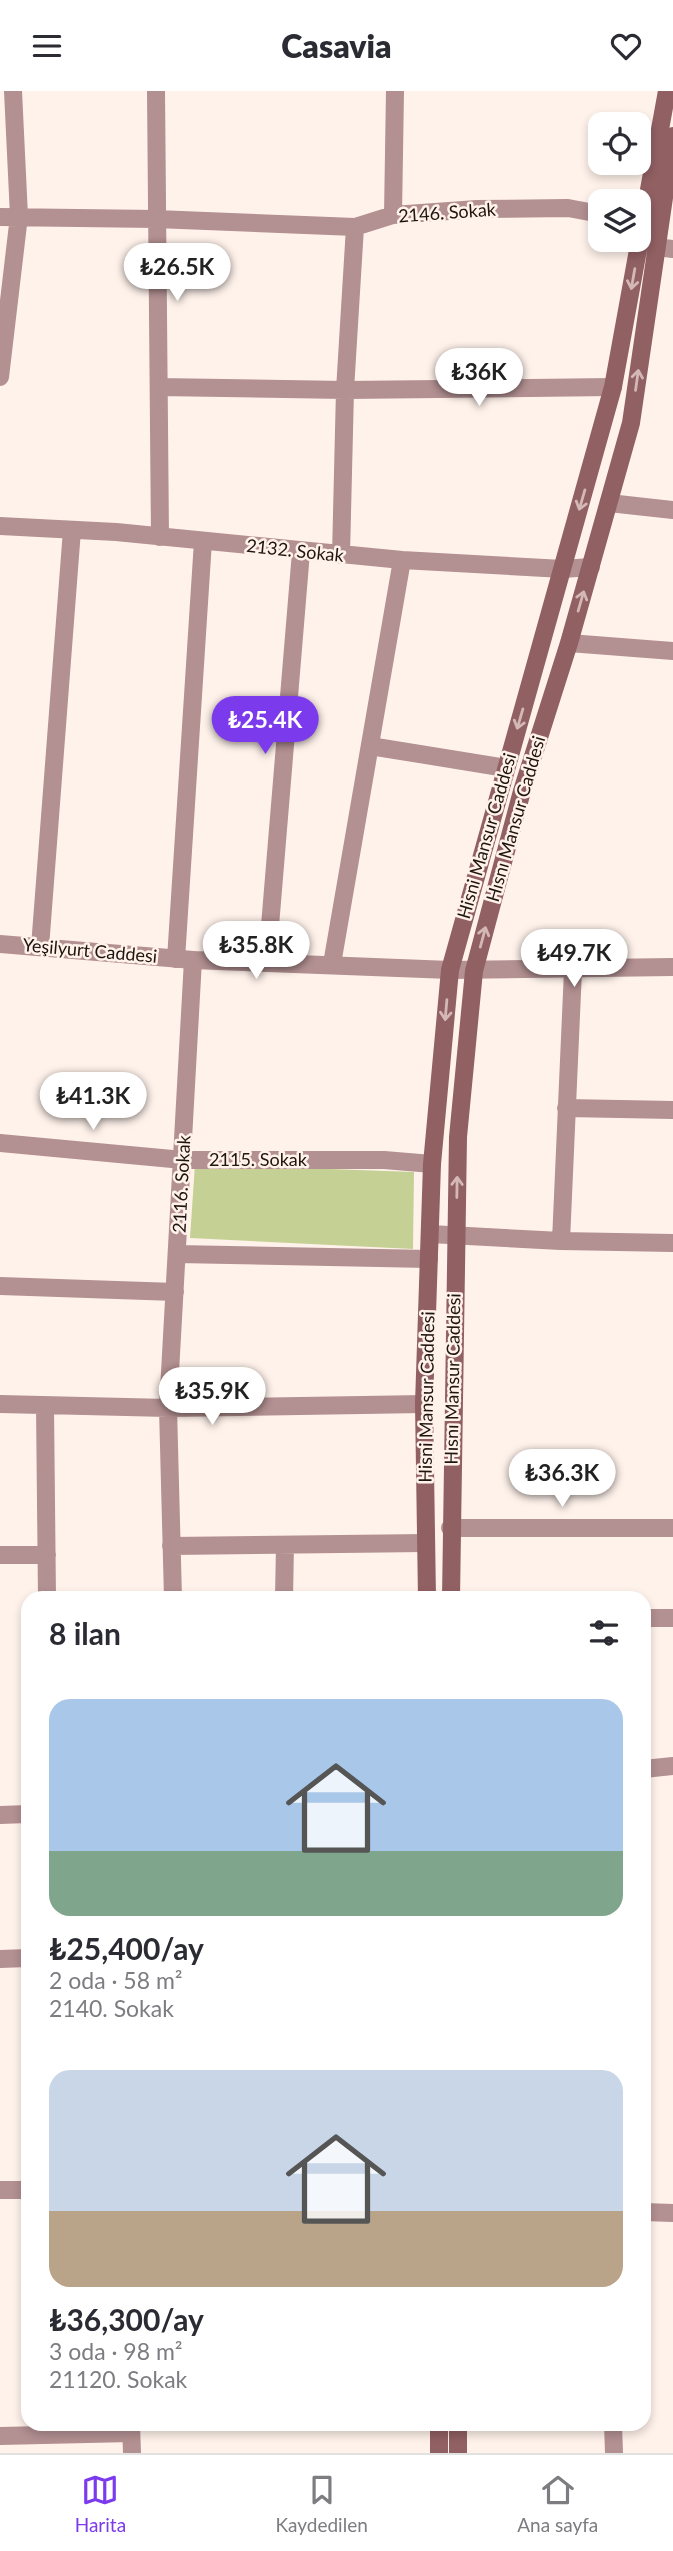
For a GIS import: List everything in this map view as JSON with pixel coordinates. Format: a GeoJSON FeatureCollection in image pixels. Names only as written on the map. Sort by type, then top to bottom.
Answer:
{"type":"FeatureCollection","features":[{"type":"Feature","properties":{"kind":"main road","name":"Hisni Mansur Caddesi"},"geometry":{"type":"LineString","coordinates":[[648,189],[667,91]]}},
{"type":"Feature","properties":{"kind":"main road","name":"Hısnı Mansur Caddesi"},"geometry":{"type":"LineString","coordinates":[[451,1591],[458,1137],[474,971],[522,791],[569,643],[631,423],[664,248],[673,136]]}},
{"type":"Feature","properties":{"kind":"main road","name":"Hisni Mansur Caddesi"},"geometry":{"type":"LineString","coordinates":[[427,1591],[424,1404],[432,1164],[450,970],[613,387],[636,252]]}},
{"type":"Feature","properties":{"kind":"main road"},"geometry":{"type":"LineString","coordinates":[[439,2431],[439,2453]]}},
{"type":"Feature","properties":{"kind":"main road"},"geometry":{"type":"LineString","coordinates":[[458,2431],[458,2453]]}},
{"type":"Feature","properties":{"kind":"street"},"geometry":{"type":"LineString","coordinates":[[0,377],[19,215],[13,91]]}},
{"type":"Feature","properties":{"kind":"street"},"geometry":{"type":"LineString","coordinates":[[156,91],[160,537]]}},
{"type":"Feature","properties":{"kind":"street"},"geometry":{"type":"LineString","coordinates":[[393,215],[395,91]]}},
{"type":"Feature","properties":{"kind":"street","name":"2146. Sokak"},"geometry":{"type":"LineString","coordinates":[[0,217],[19,215],[355,227],[393,215],[477,209],[568,208],[588,212]]}},
{"type":"Feature","properties":{"kind":"street"},"geometry":{"type":"LineString","coordinates":[[341,555],[345,390],[355,227]]}},
{"type":"Feature","properties":{"kind":"street"},"geometry":{"type":"LineString","coordinates":[[159,387],[345,390],[613,387]]}},
{"type":"Feature","properties":{"kind":"street"},"geometry":{"type":"LineString","coordinates":[[609,503],[673,510]]}},
{"type":"Feature","properties":{"kind":"street","name":"2132. Sokak"},"geometry":{"type":"LineString","coordinates":[[0,526],[160,537],[402,560],[563,569],[590,567]]}},
{"type":"Feature","properties":{"kind":"street"},"geometry":{"type":"LineString","coordinates":[[40,947],[72,530]]}},
{"type":"Feature","properties":{"kind":"street","name":"2116. Sokak"},"geometry":{"type":"LineString","coordinates":[[173,1591],[168,1408],[183,1160],[185,960],[203,541]]}},
{"type":"Feature","properties":{"kind":"street"},"geometry":{"type":"LineString","coordinates":[[267,962],[301,552]]}},
{"type":"Feature","properties":{"kind":"street"},"geometry":{"type":"LineString","coordinates":[[332,964],[402,560]]}},
{"type":"Feature","properties":{"kind":"street"},"geometry":{"type":"LineString","coordinates":[[569,643],[673,651]]}},
{"type":"Feature","properties":{"kind":"street"},"geometry":{"type":"LineString","coordinates":[[370,746],[506,768]]}},
{"type":"Feature","properties":{"kind":"street","name":"Yeşilyurt Caddesi"},"geometry":{"type":"LineString","coordinates":[[0,944],[185,960],[474,971],[673,967]]}},
{"type":"Feature","properties":{"kind":"street"},"geometry":{"type":"LineString","coordinates":[[561,1241],[573,970]]}},
{"type":"Feature","properties":{"kind":"street"},"geometry":{"type":"LineString","coordinates":[[566,1108],[673,1110]]}},
{"type":"Feature","properties":{"kind":"street","name":"2115. Sokak"},"geometry":{"type":"LineString","coordinates":[[0,1143],[183,1160],[384,1160],[432,1164]]}},
{"type":"Feature","properties":{"kind":"street"},"geometry":{"type":"LineString","coordinates":[[430,1234],[561,1241],[673,1243]]}},
{"type":"Feature","properties":{"kind":"street"},"geometry":{"type":"LineString","coordinates":[[177,1254],[429,1259]]}},
{"type":"Feature","properties":{"kind":"street"},"geometry":{"type":"LineString","coordinates":[[0,1286],[175,1292]]}},
{"type":"Feature","properties":{"kind":"street"},"geometry":{"type":"LineString","coordinates":[[0,1404],[168,1408],[424,1404]]}},
{"type":"Feature","properties":{"kind":"street"},"geometry":{"type":"LineString","coordinates":[[45,1406],[47,1591]]}},
{"type":"Feature","properties":{"kind":"street"},"geometry":{"type":"LineString","coordinates":[[450,1528],[673,1528]]}},
{"type":"Feature","properties":{"kind":"street"},"geometry":{"type":"LineString","coordinates":[[171,1546],[426,1543]]}},
{"type":"Feature","properties":{"kind":"street"},"geometry":{"type":"LineString","coordinates":[[284,1591],[285,1545]]}},
{"type":"Feature","properties":{"kind":"street"},"geometry":{"type":"LineString","coordinates":[[0,1555],[47,1555]]}},
{"type":"Feature","properties":{"kind":"street"},"geometry":{"type":"LineString","coordinates":[[651,1618],[673,1618]]}},
{"type":"Feature","properties":{"kind":"street"},"geometry":{"type":"LineString","coordinates":[[651,1768],[673,1766]]}},
{"type":"Feature","properties":{"kind":"street"},"geometry":{"type":"LineString","coordinates":[[0,1815],[21,1814]]}},
{"type":"Feature","properties":{"kind":"street"},"geometry":{"type":"LineString","coordinates":[[0,1959],[21,1958]]}},
{"type":"Feature","properties":{"kind":"street"},"geometry":{"type":"LineString","coordinates":[[0,2190],[21,2190]]}},
{"type":"Feature","properties":{"kind":"street"},"geometry":{"type":"LineString","coordinates":[[651,2212],[673,2213]]}},
{"type":"Feature","properties":{"kind":"street"},"geometry":{"type":"LineString","coordinates":[[0,2436],[82,2431]]}},
{"type":"Feature","properties":{"kind":"street"},"geometry":{"type":"LineString","coordinates":[[131,2431],[132,2453]]}},
{"type":"Feature","properties":{"kind":"street"},"geometry":{"type":"LineString","coordinates":[[613,2431],[614,2453]]}},
{"type":"Feature","properties":{"kind":"green space"},"geometry":{"type":"Polygon","coordinates":[[[195,1164],[414,1172],[413,1249],[190,1238],[195,1164]]]}}]}
